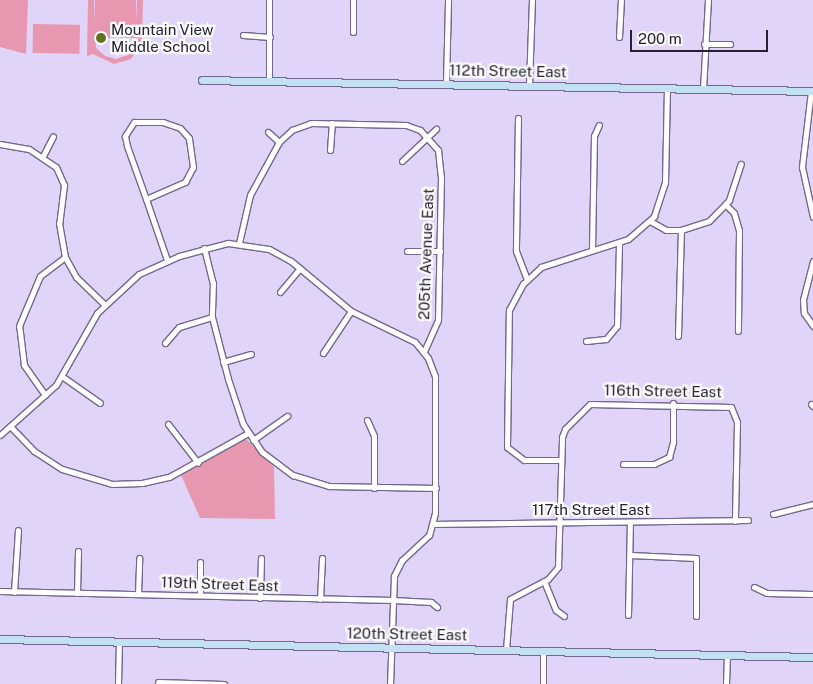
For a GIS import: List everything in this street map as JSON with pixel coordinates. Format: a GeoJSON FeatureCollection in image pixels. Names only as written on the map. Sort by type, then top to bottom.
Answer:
{"type":"FeatureCollection","features":[{"type":"Feature","properties":{"kind":"street"},"geometry":{"type":"LineString","coordinates":[[269,0],[269,81]]}},
{"type":"Feature","properties":{"kind":"street"},"geometry":{"type":"LineString","coordinates":[[353,32],[354,0]]}},
{"type":"Feature","properties":{"kind":"street"},"geometry":{"type":"LineString","coordinates":[[446,83],[448,0]]}},
{"type":"Feature","properties":{"kind":"street"},"geometry":{"type":"LineString","coordinates":[[529,85],[532,0]]}},
{"type":"Feature","properties":{"kind":"street"},"geometry":{"type":"LineString","coordinates":[[619,37],[622,0]]}},
{"type":"Feature","properties":{"kind":"street"},"geometry":{"type":"LineString","coordinates":[[703,89],[704,44],[708,0]]}},
{"type":"Feature","properties":{"kind":"street"},"geometry":{"type":"LineString","coordinates":[[243,35],[270,37]]}},
{"type":"Feature","properties":{"kind":"street"},"geometry":{"type":"LineString","coordinates":[[704,44],[730,44]]}},
{"type":"Feature","properties":{"kind":"street","name":"112th Street East"},"geometry":{"type":"LineString","coordinates":[[202,80],[812,91]]}},
{"type":"Feature","properties":{"kind":"street"},"geometry":{"type":"LineString","coordinates":[[506,650],[508,602],[517,594],[544,581],[558,567],[561,460],[524,460],[509,451],[505,441],[508,317],[527,279],[547,264],[619,243],[650,221],[659,207],[665,183],[667,88]]}},
{"type":"Feature","properties":{"kind":"street"},"geometry":{"type":"LineString","coordinates":[[812,91],[802,167],[813,217]]}},
{"type":"Feature","properties":{"kind":"street"},"geometry":{"type":"LineString","coordinates":[[518,118],[516,251],[527,279]]}},
{"type":"Feature","properties":{"kind":"street"},"geometry":{"type":"LineString","coordinates":[[146,199],[187,180],[193,167],[193,146],[184,131],[170,124],[142,121],[129,125],[126,143],[167,260]]}},
{"type":"Feature","properties":{"kind":"street"},"geometry":{"type":"LineString","coordinates":[[239,244],[247,202],[279,142],[300,125],[332,123],[406,124],[428,137]]}},
{"type":"Feature","properties":{"kind":"street"},"geometry":{"type":"LineString","coordinates":[[330,150],[332,123]]}},
{"type":"Feature","properties":{"kind":"street"},"geometry":{"type":"LineString","coordinates":[[592,250],[594,136],[599,125]]}},
{"type":"Feature","properties":{"kind":"street"},"geometry":{"type":"LineString","coordinates":[[402,162],[436,129]]}},
{"type":"Feature","properties":{"kind":"street"},"geometry":{"type":"LineString","coordinates":[[268,132],[279,142]]}},
{"type":"Feature","properties":{"kind":"street"},"geometry":{"type":"LineString","coordinates":[[43,156],[53,136]]}},
{"type":"Feature","properties":{"kind":"street","name":"205th Avenue East"},"geometry":{"type":"LineString","coordinates":[[424,352],[438,320],[440,251],[440,162],[438,150],[428,137]]}},
{"type":"Feature","properties":{"kind":"street"},"geometry":{"type":"LineString","coordinates":[[0,144],[43,156],[56,167],[63,180],[59,223],[64,257],[76,277],[104,304]]}},
{"type":"Feature","properties":{"kind":"street"},"geometry":{"type":"LineString","coordinates":[[650,221],[666,230],[680,230],[708,220],[726,205],[740,176],[742,164]]}},
{"type":"Feature","properties":{"kind":"street"},"geometry":{"type":"LineString","coordinates":[[726,205],[734,213],[739,230],[738,331]]}},
{"type":"Feature","properties":{"kind":"street"},"geometry":{"type":"LineString","coordinates":[[678,336],[680,230]]}},
{"type":"Feature","properties":{"kind":"street"},"geometry":{"type":"LineString","coordinates":[[586,341],[606,339],[617,326],[619,243]]}},
{"type":"Feature","properties":{"kind":"street"},"geometry":{"type":"LineString","coordinates":[[0,435],[45,395],[63,376],[104,304],[128,281],[167,260],[204,248],[239,244],[269,249],[300,268],[351,311],[409,339],[424,352],[437,388],[436,488],[433,524],[423,543],[399,564],[392,600],[390,684]]}},
{"type":"Feature","properties":{"kind":"street"},"geometry":{"type":"LineString","coordinates":[[204,248],[213,283],[212,317],[223,362],[248,433],[273,462],[302,478],[329,486],[436,488]]}},
{"type":"Feature","properties":{"kind":"street"},"geometry":{"type":"LineString","coordinates":[[407,250],[440,251]]}},
{"type":"Feature","properties":{"kind":"street"},"geometry":{"type":"LineString","coordinates":[[45,395],[24,365],[19,326],[40,276],[64,257]]}},
{"type":"Feature","properties":{"kind":"street"},"geometry":{"type":"LineString","coordinates":[[811,324],[803,300],[813,261]]}},
{"type":"Feature","properties":{"kind":"street"},"geometry":{"type":"LineString","coordinates":[[280,292],[300,268]]}},
{"type":"Feature","properties":{"kind":"street"},"geometry":{"type":"LineString","coordinates":[[323,353],[351,311]]}},
{"type":"Feature","properties":{"kind":"street"},"geometry":{"type":"LineString","coordinates":[[164,343],[179,326],[212,317]]}},
{"type":"Feature","properties":{"kind":"street"},"geometry":{"type":"LineString","coordinates":[[223,362],[251,354]]}},
{"type":"Feature","properties":{"kind":"street"},"geometry":{"type":"LineString","coordinates":[[63,376],[100,403]]}},
{"type":"Feature","properties":{"kind":"street"},"geometry":{"type":"LineString","coordinates":[[623,464],[654,464],[669,457],[673,442],[673,403]]}},
{"type":"Feature","properties":{"kind":"street","name":"116th Street East"},"geometry":{"type":"LineString","coordinates":[[561,460],[565,429],[590,404],[673,403],[726,405],[734,409],[735,521]]}},
{"type":"Feature","properties":{"kind":"street"},"geometry":{"type":"LineString","coordinates":[[253,440],[287,416]]}},
{"type":"Feature","properties":{"kind":"street"},"geometry":{"type":"LineString","coordinates":[[367,420],[374,436],[374,488]]}},
{"type":"Feature","properties":{"kind":"street"},"geometry":{"type":"LineString","coordinates":[[168,424],[198,463]]}},
{"type":"Feature","properties":{"kind":"street"},"geometry":{"type":"LineString","coordinates":[[10,426],[50,462],[99,482],[152,481],[198,463],[248,433]]}},
{"type":"Feature","properties":{"kind":"street"},"geometry":{"type":"LineString","coordinates":[[773,514],[813,504]]}},
{"type":"Feature","properties":{"kind":"street","name":"117th Street East"},"geometry":{"type":"LineString","coordinates":[[433,524],[748,520]]}},
{"type":"Feature","properties":{"kind":"street"},"geometry":{"type":"LineString","coordinates":[[628,615],[630,522]]}},
{"type":"Feature","properties":{"kind":"street"},"geometry":{"type":"LineString","coordinates":[[14,592],[18,530]]}},
{"type":"Feature","properties":{"kind":"street"},"geometry":{"type":"LineString","coordinates":[[77,593],[78,551]]}},
{"type":"Feature","properties":{"kind":"street"},"geometry":{"type":"LineString","coordinates":[[630,555],[696,558],[696,616]]}},
{"type":"Feature","properties":{"kind":"street"},"geometry":{"type":"LineString","coordinates":[[138,594],[140,558]]}},
{"type":"Feature","properties":{"kind":"street"},"geometry":{"type":"LineString","coordinates":[[260,558],[260,598]]}},
{"type":"Feature","properties":{"kind":"street"},"geometry":{"type":"LineString","coordinates":[[320,599],[322,558]]}},
{"type":"Feature","properties":{"kind":"street"},"geometry":{"type":"LineString","coordinates":[[200,562],[200,595]]}},
{"type":"Feature","properties":{"kind":"street"},"geometry":{"type":"LineString","coordinates":[[544,581],[556,610],[564,616]]}},
{"type":"Feature","properties":{"kind":"street"},"geometry":{"type":"LineString","coordinates":[[754,587],[767,593],[813,594]]}},
{"type":"Feature","properties":{"kind":"street","name":"119th Street East"},"geometry":{"type":"LineString","coordinates":[[0,592],[392,600],[431,602],[436,608]]}},
{"type":"Feature","properties":{"kind":"street","name":"120th Street East"},"geometry":{"type":"LineString","coordinates":[[0,639],[813,657]]}},
{"type":"Feature","properties":{"kind":"street"},"geometry":{"type":"LineString","coordinates":[[118,684],[119,641]]}},
{"type":"Feature","properties":{"kind":"street"},"geometry":{"type":"LineString","coordinates":[[543,651],[543,684]]}},
{"type":"Feature","properties":{"kind":"street"},"geometry":{"type":"LineString","coordinates":[[726,684],[727,655]]}},
{"type":"Feature","properties":{"kind":"street"},"geometry":{"type":"LineString","coordinates":[[158,682],[224,684]]}},
{"type":"Feature","properties":{"kind":"shaded area"},"geometry":{"type":"Polygon","coordinates":[[[0,0],[28,0],[26,54],[0,47],[0,0]]]}},
{"type":"Feature","properties":{"kind":"shaded area"},"geometry":{"type":"Polygon","coordinates":[[[88,0],[94,0],[96,48],[105,56],[116,59],[128,55],[135,45],[137,0],[143,0],[142,41],[131,59],[114,64],[93,54],[87,56],[88,0]]]}},
{"type":"Feature","properties":{"kind":"shaded area"},"geometry":{"type":"Polygon","coordinates":[[[95,0],[136,0],[136,38],[95,38],[95,0]]]}},
{"type":"Feature","properties":{"kind":"shaded area"},"geometry":{"type":"Polygon","coordinates":[[[33,24],[80,25],[79,54],[32,53],[33,24]]]}},
{"type":"Feature","properties":{"kind":"shaded area"},"geometry":{"type":"Polygon","coordinates":[[[242,440],[247,440],[274,467],[275,519],[200,518],[181,475],[242,440]]]}},
{"type":"Feature","properties":{"kind":"place","name":"Mountain View Middle School"},"geometry":{"type":"Point","coordinates":[101,38]}}]}
